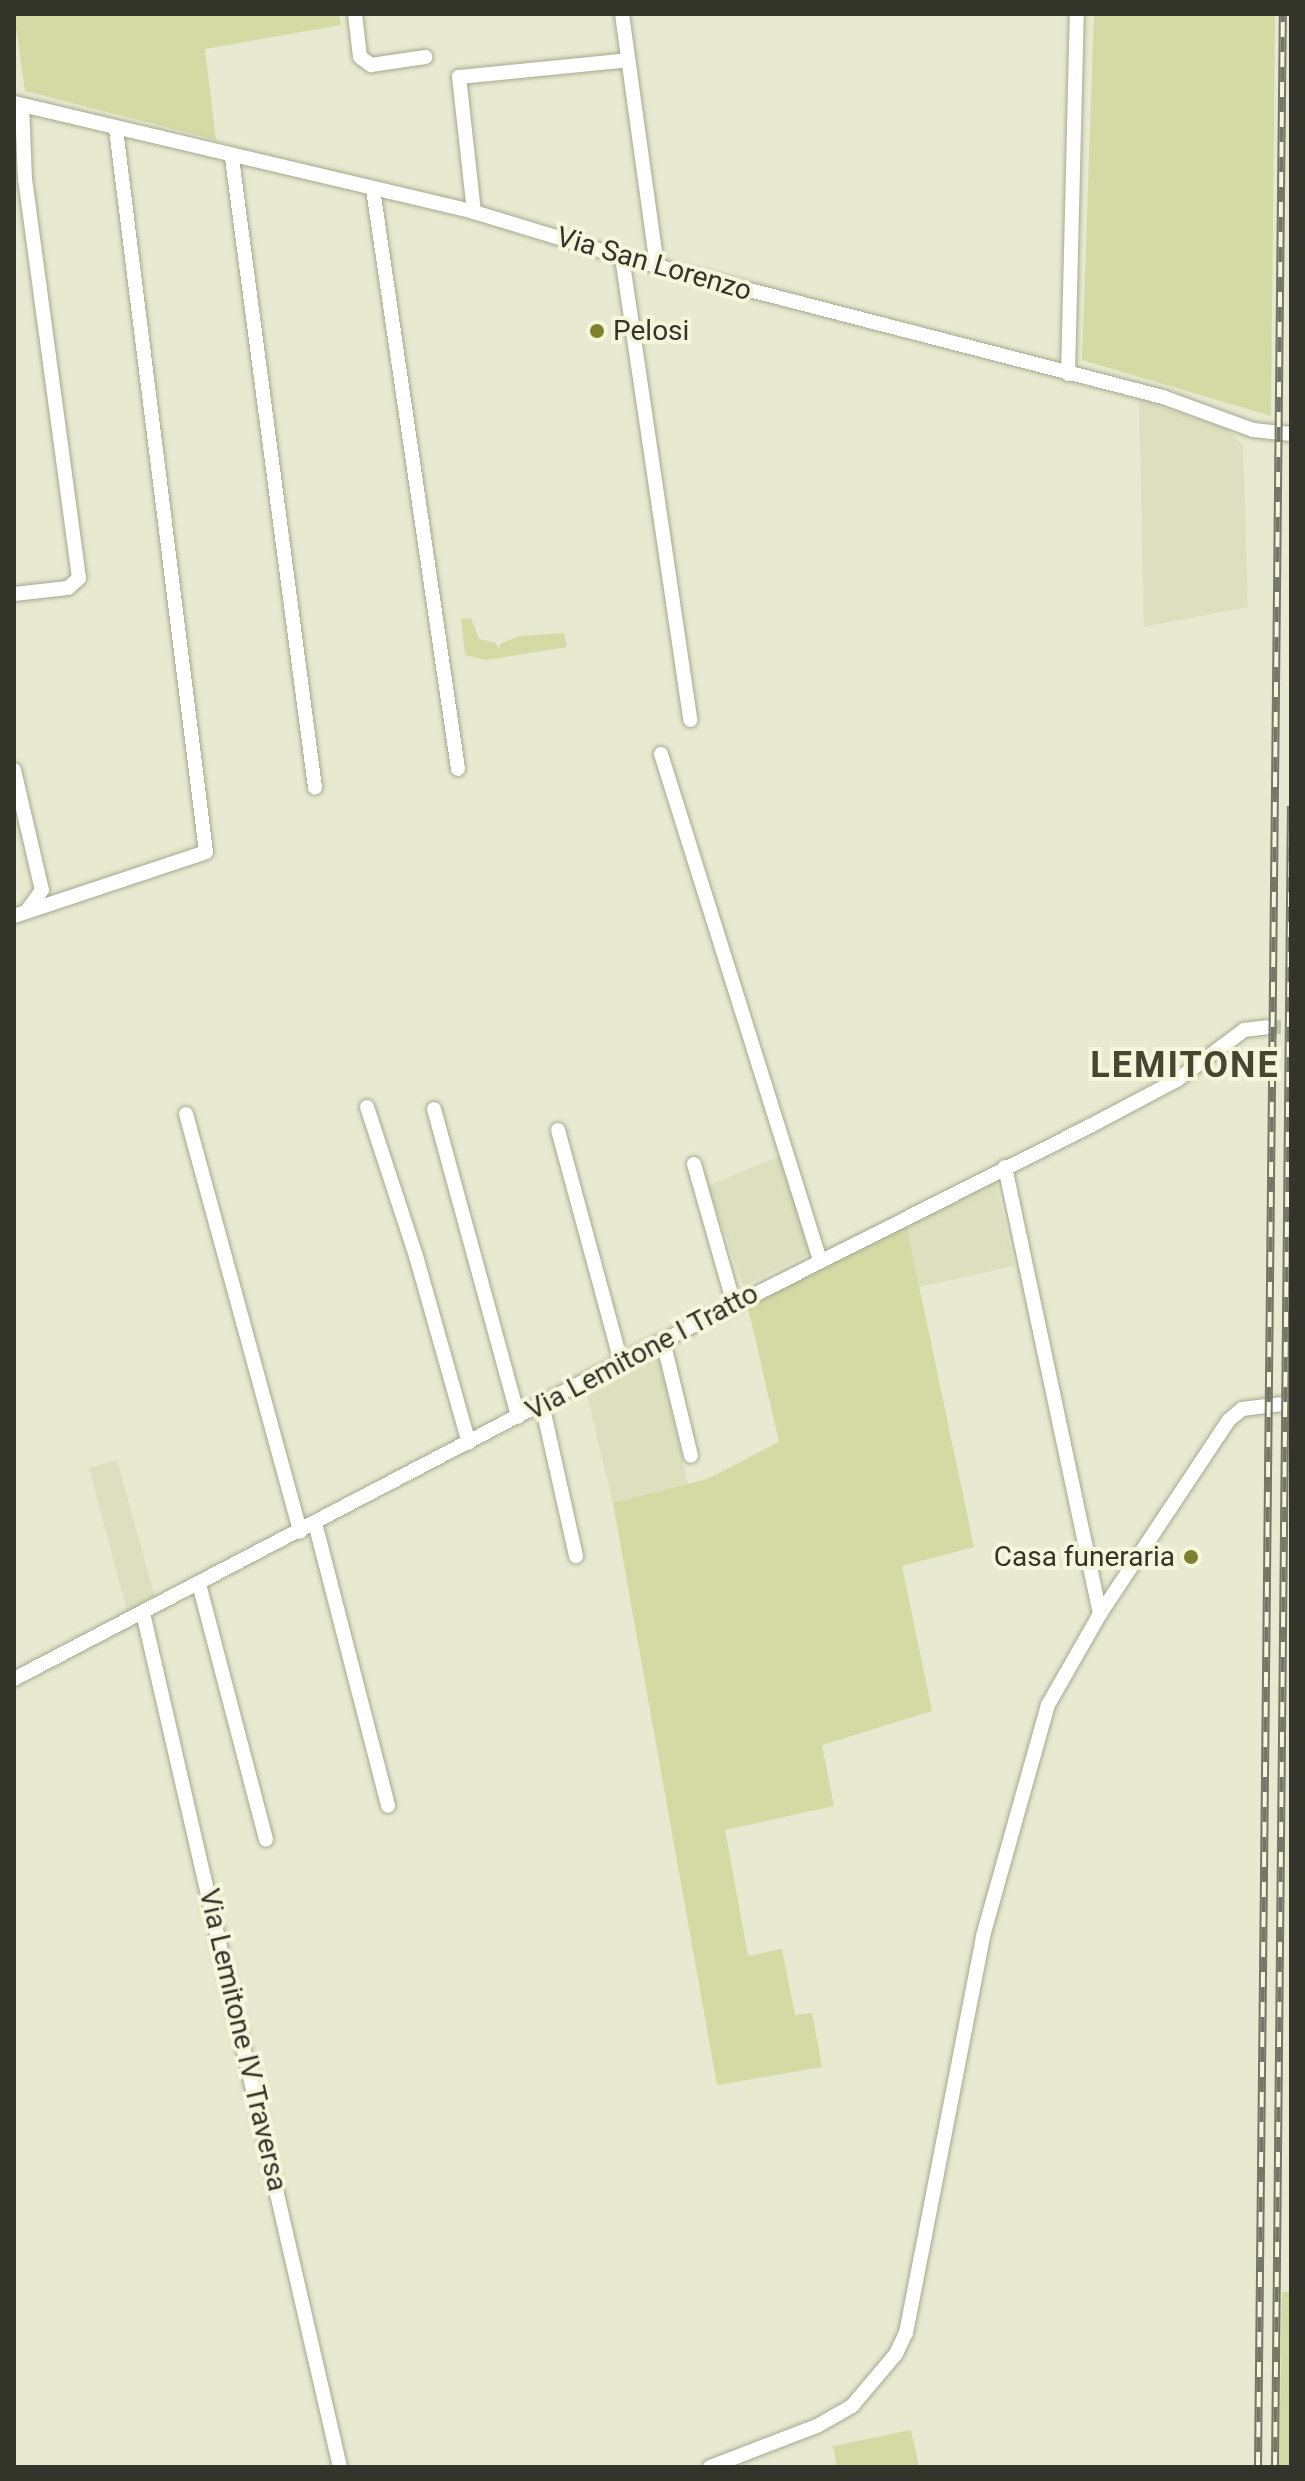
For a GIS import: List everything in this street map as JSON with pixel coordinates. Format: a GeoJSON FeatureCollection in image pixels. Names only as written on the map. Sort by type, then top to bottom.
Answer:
{"type":"FeatureCollection","features":[{"type":"Feature","properties":{"kind":"street"},"geometry":{"type":"LineString","coordinates":[[355,14],[360,57],[371,65],[425,57]]}},
{"type":"Feature","properties":{"kind":"street"},"geometry":{"type":"LineString","coordinates":[[622,14],[657,266]]}},
{"type":"Feature","properties":{"kind":"street"},"geometry":{"type":"LineString","coordinates":[[1068,374],[1077,14]]}},
{"type":"Feature","properties":{"kind":"street"},"geometry":{"type":"LineString","coordinates":[[474,212],[459,77],[628,60]]}},
{"type":"Feature","properties":{"kind":"street"},"geometry":{"type":"LineString","coordinates":[[14,594],[68,588],[79,578],[25,180],[18,104]]}},
{"type":"Feature","properties":{"kind":"street","name":"Via San Lorenzo"},"geometry":{"type":"LineString","coordinates":[[18,104],[232,158],[474,212],[622,257],[1163,397],[1253,430],[1291,434]]}},
{"type":"Feature","properties":{"kind":"street"},"geometry":{"type":"LineString","coordinates":[[14,916],[206,852],[116,129]]}},
{"type":"Feature","properties":{"kind":"street"},"geometry":{"type":"LineString","coordinates":[[232,158],[315,788]]}},
{"type":"Feature","properties":{"kind":"street"},"geometry":{"type":"LineString","coordinates":[[373,189],[458,769]]}},
{"type":"Feature","properties":{"kind":"street"},"geometry":{"type":"LineString","coordinates":[[622,257],[690,720]]}},
{"type":"Feature","properties":{"kind":"street"},"geometry":{"type":"LineString","coordinates":[[661,754],[820,1260]]}},
{"type":"Feature","properties":{"kind":"street"},"geometry":{"type":"LineString","coordinates":[[14,771],[42,890],[35,907],[14,916]]}},
{"type":"Feature","properties":{"kind":"street","name":"Via Lemitone I Tratto"},"geometry":{"type":"LineString","coordinates":[[14,1679],[621,1362],[1177,1080],[1244,1030],[1267,1027]]}},
{"type":"Feature","properties":{"kind":"street"},"geometry":{"type":"LineString","coordinates":[[367,1107],[416,1256],[469,1443]]}},
{"type":"Feature","properties":{"kind":"street"},"geometry":{"type":"LineString","coordinates":[[434,1109],[518,1417]]}},
{"type":"Feature","properties":{"kind":"street"},"geometry":{"type":"LineString","coordinates":[[186,1114],[300,1532]]}},
{"type":"Feature","properties":{"kind":"street"},"geometry":{"type":"LineString","coordinates":[[558,1130],[621,1362]]}},
{"type":"Feature","properties":{"kind":"street"},"geometry":{"type":"LineString","coordinates":[[694,1164],[734,1304]]}},
{"type":"Feature","properties":{"kind":"street"},"geometry":{"type":"LineString","coordinates":[[1005,1167],[1100,1614]]}},
{"type":"Feature","properties":{"kind":"street"},"geometry":{"type":"LineString","coordinates":[[663,1341],[691,1456]]}},
{"type":"Feature","properties":{"kind":"street"},"geometry":{"type":"LineString","coordinates":[[710,2467],[817,2426],[852,2406],[873,2386],[906,2333],[983,1936],[1048,1705],[1100,1614],[1229,1420],[1242,1409],[1291,1403]]}},
{"type":"Feature","properties":{"kind":"street"},"geometry":{"type":"LineString","coordinates":[[542,1404],[576,1556]]}},
{"type":"Feature","properties":{"kind":"street"},"geometry":{"type":"LineString","coordinates":[[315,1523],[388,1806]]}},
{"type":"Feature","properties":{"kind":"street"},"geometry":{"type":"LineString","coordinates":[[199,1584],[266,1839]]}},
{"type":"Feature","properties":{"kind":"street","name":"Via Lemitone IV Traversa"},"geometry":{"type":"LineString","coordinates":[[143,1613],[340,2467]]}},
{"type":"Feature","properties":{"kind":"shaded area"},"geometry":{"type":"Polygon","coordinates":[[[14,14],[339,14],[341,25],[205,49],[216,140],[25,91],[14,14]]]}},
{"type":"Feature","properties":{"kind":"shaded area"},"geometry":{"type":"Polygon","coordinates":[[[1094,14],[1275,14],[1271,416],[1082,360],[1094,14]]]}},
{"type":"Feature","properties":{"kind":"shaded area"},"geometry":{"type":"Polygon","coordinates":[[[1139,399],[1227,429],[1243,445],[1248,607],[1144,627],[1139,399]]]}},
{"type":"Feature","properties":{"kind":"shaded area"},"geometry":{"type":"Polygon","coordinates":[[[471,618],[479,639],[496,643],[499,649],[500,644],[520,636],[564,633],[567,647],[486,660],[465,655],[461,619],[471,618]]]}},
{"type":"Feature","properties":{"kind":"shaded area"},"geometry":{"type":"Polygon","coordinates":[[[782,1155],[813,1252],[743,1286],[708,1186],[782,1155]]]}},
{"type":"Feature","properties":{"kind":"shaded area"},"geometry":{"type":"Polygon","coordinates":[[[995,1180],[1014,1266],[919,1287],[906,1224],[995,1180]]]}},
{"type":"Feature","properties":{"kind":"shaded area"},"geometry":{"type":"Polygon","coordinates":[[[906,1224],[974,1547],[902,1566],[932,1711],[822,1745],[834,1806],[725,1830],[748,1956],[782,1949],[795,2015],[812,2013],[822,2067],[717,2085],[613,1503],[707,1479],[779,1442],[747,1303],[906,1224]]]}},
{"type":"Feature","properties":{"kind":"shaded area"},"geometry":{"type":"Polygon","coordinates":[[[657,1350],[688,1484],[613,1503],[585,1387],[657,1350]]]}},
{"type":"Feature","properties":{"kind":"shaded area"},"geometry":{"type":"Polygon","coordinates":[[[117,1460],[155,1597],[127,1611],[89,1468],[117,1460]]]}},
{"type":"Feature","properties":{"kind":"shaded area"},"geometry":{"type":"Polygon","coordinates":[[[1282,2292],[1291,2292],[1291,2467],[1279,2467],[1282,2292]]]}},
{"type":"Feature","properties":{"kind":"shaded area"},"geometry":{"type":"Polygon","coordinates":[[[911,2430],[919,2467],[837,2467],[833,2446],[911,2430]]]}},
{"type":"Feature","properties":{"kind":"tunnel"},"geometry":{"type":"LineString","coordinates":[[1267,1027],[1291,1027]]}},
{"type":"Feature","properties":{"kind":"railway"},"geometry":{"type":"LineString","coordinates":[[1258,2467],[1283,14]]}},
{"type":"Feature","properties":{"kind":"railway"},"geometry":{"type":"LineString","coordinates":[[1275,2467],[1291,806]]}},
{"type":"Feature","properties":{"kind":"place","name":"Pelosi"},"geometry":{"type":"Point","coordinates":[597,331]}},
{"type":"Feature","properties":{"kind":"place","name":"Casa funeraria"},"geometry":{"type":"Point","coordinates":[1191,1557]}},
{"type":"Feature","properties":{"kind":"district","name":"LEMITONE"},"geometry":{"type":"Point","coordinates":[1185,1066]}}]}
